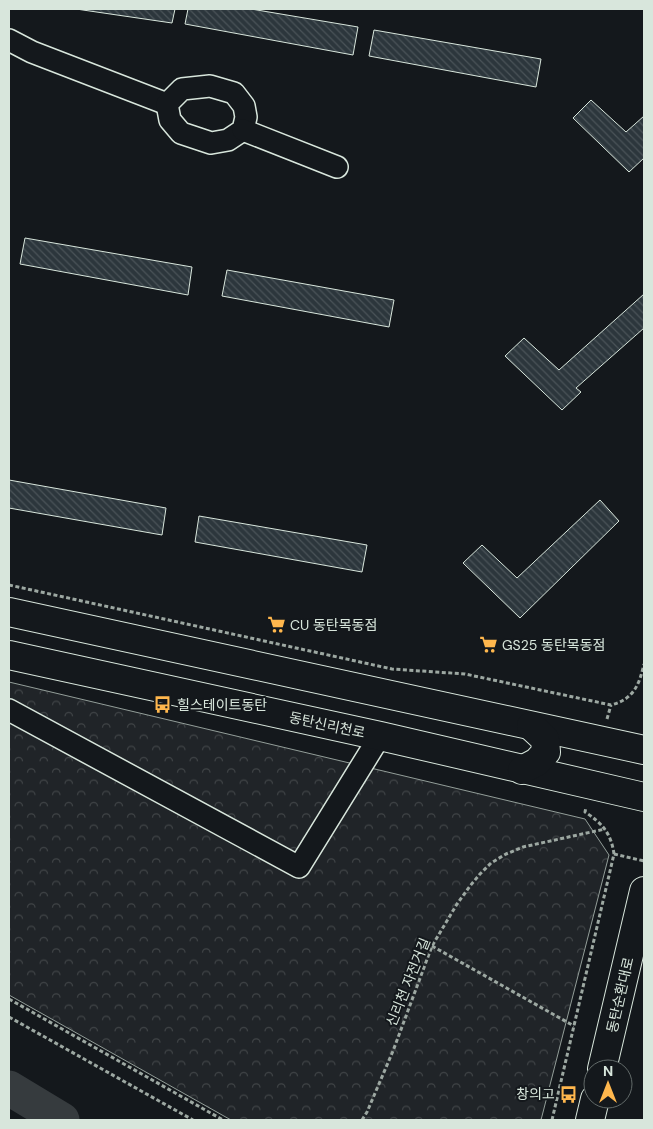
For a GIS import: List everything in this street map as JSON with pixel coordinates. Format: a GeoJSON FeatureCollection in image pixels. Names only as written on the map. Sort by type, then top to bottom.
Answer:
{"type":"FeatureCollection","features":[{"type":"Feature","properties":{"kind":"main road"},"geometry":{"type":"LineString","coordinates":[[9,612],[644,750]]}},
{"type":"Feature","properties":{"kind":"main road","name":"동탄신리천로"},"geometry":{"type":"LineString","coordinates":[[9,655],[380,736],[644,797]]}},
{"type":"Feature","properties":{"kind":"main road"},"geometry":{"type":"LineString","coordinates":[[522,770],[537,762],[546,752],[545,739],[532,726]]}},
{"type":"Feature","properties":{"kind":"main road","name":"동탄순환대로"},"geometry":{"type":"LineString","coordinates":[[605,1059],[641,916],[644,891]]}},
{"type":"Feature","properties":{"kind":"lane"},"geometry":{"type":"LineString","coordinates":[[9,40],[32,52],[167,104]]}},
{"type":"Feature","properties":{"kind":"lane"},"geometry":{"type":"LineString","coordinates":[[210,86],[234,93],[244,106],[246,118],[243,130],[228,140],[211,143],[180,133],[170,120],[167,104],[182,89],[210,86]]}},
{"type":"Feature","properties":{"kind":"lane"},"geometry":{"type":"LineString","coordinates":[[243,130],[337,166]]}},
{"type":"Feature","properties":{"kind":"lane"},"geometry":{"type":"LineString","coordinates":[[9,710],[299,867],[380,736]]}},
{"type":"Feature","properties":{"kind":"path"},"geometry":{"type":"LineString","coordinates":[[9,585],[392,669],[464,674],[611,705],[619,703],[634,691],[642,680],[644,664]]}},
{"type":"Feature","properties":{"kind":"path"},"geometry":{"type":"LineString","coordinates":[[552,1120],[614,854],[612,843],[605,829],[585,812]]}},
{"type":"Feature","properties":{"kind":"path","name":"신리천 자전거길"},"geometry":{"type":"LineString","coordinates":[[362,1120],[393,1051],[432,946],[457,904],[480,874],[506,854],[523,847],[605,829]]}},
{"type":"Feature","properties":{"kind":"path"},"geometry":{"type":"LineString","coordinates":[[614,854],[644,861]]}},
{"type":"Feature","properties":{"kind":"path"},"geometry":{"type":"LineString","coordinates":[[432,946],[574,1026]]}},
{"type":"Feature","properties":{"kind":"path"},"geometry":{"type":"LineString","coordinates":[[9,999],[223,1120]]}},
{"type":"Feature","properties":{"kind":"path"},"geometry":{"type":"LineString","coordinates":[[9,1017],[193,1120]]}},
{"type":"Feature","properties":{"kind":"green space"},"geometry":{"type":"Polygon","coordinates":[[[9,682],[585,819],[609,855],[541,1120],[231,1120],[9,995],[9,682]]]}},
{"type":"Feature","properties":{"kind":"building"},"geometry":{"type":"Polygon","coordinates":[[[76,9],[175,9],[172,23],[76,9]]]}},
{"type":"Feature","properties":{"kind":"building"},"geometry":{"type":"Polygon","coordinates":[[[188,9],[251,9],[358,27],[353,55],[185,24],[188,9]]]}},
{"type":"Feature","properties":{"kind":"building"},"geometry":{"type":"Polygon","coordinates":[[[374,30],[541,59],[536,87],[369,56],[374,30]]]}},
{"type":"Feature","properties":{"kind":"building"},"geometry":{"type":"Polygon","coordinates":[[[591,100],[626,132],[644,116],[644,158],[629,172],[573,118],[591,100]]]}},
{"type":"Feature","properties":{"kind":"building"},"geometry":{"type":"Polygon","coordinates":[[[25,238],[192,267],[188,295],[20,264],[25,238]]]}},
{"type":"Feature","properties":{"kind":"building"},"geometry":{"type":"Polygon","coordinates":[[[227,270],[394,300],[389,327],[222,296],[227,270]]]}},
{"type":"Feature","properties":{"kind":"building"},"geometry":{"type":"Polygon","coordinates":[[[644,294],[644,328],[576,388],[581,392],[562,410],[505,356],[524,338],[559,370],[644,294]]]}},
{"type":"Feature","properties":{"kind":"building"},"geometry":{"type":"Polygon","coordinates":[[[9,480],[166,508],[162,535],[9,508],[9,480]]]}},
{"type":"Feature","properties":{"kind":"building"},"geometry":{"type":"Polygon","coordinates":[[[600,500],[619,521],[520,618],[463,563],[482,545],[517,578],[600,500]]]}},
{"type":"Feature","properties":{"kind":"building"},"geometry":{"type":"Polygon","coordinates":[[[199,516],[367,545],[362,572],[195,542],[199,516]]]}},
{"type":"Feature","properties":{"kind":"waterway"},"geometry":{"type":"LineString","coordinates":[[9,1088],[62,1120]]}},
{"type":"Feature","properties":{"kind":"place","name":"CU 동탄목동점"},"geometry":{"type":"Point","coordinates":[276,625]}},
{"type":"Feature","properties":{"kind":"place","name":"GS25 동탄목동점"},"geometry":{"type":"Point","coordinates":[488,645]}},
{"type":"Feature","properties":{"kind":"place","name":"힐스테이트동탄"},"geometry":{"type":"Point","coordinates":[163,705]}},
{"type":"Feature","properties":{"kind":"place","name":"창의고"},"geometry":{"type":"Point","coordinates":[569,1094]}}]}
